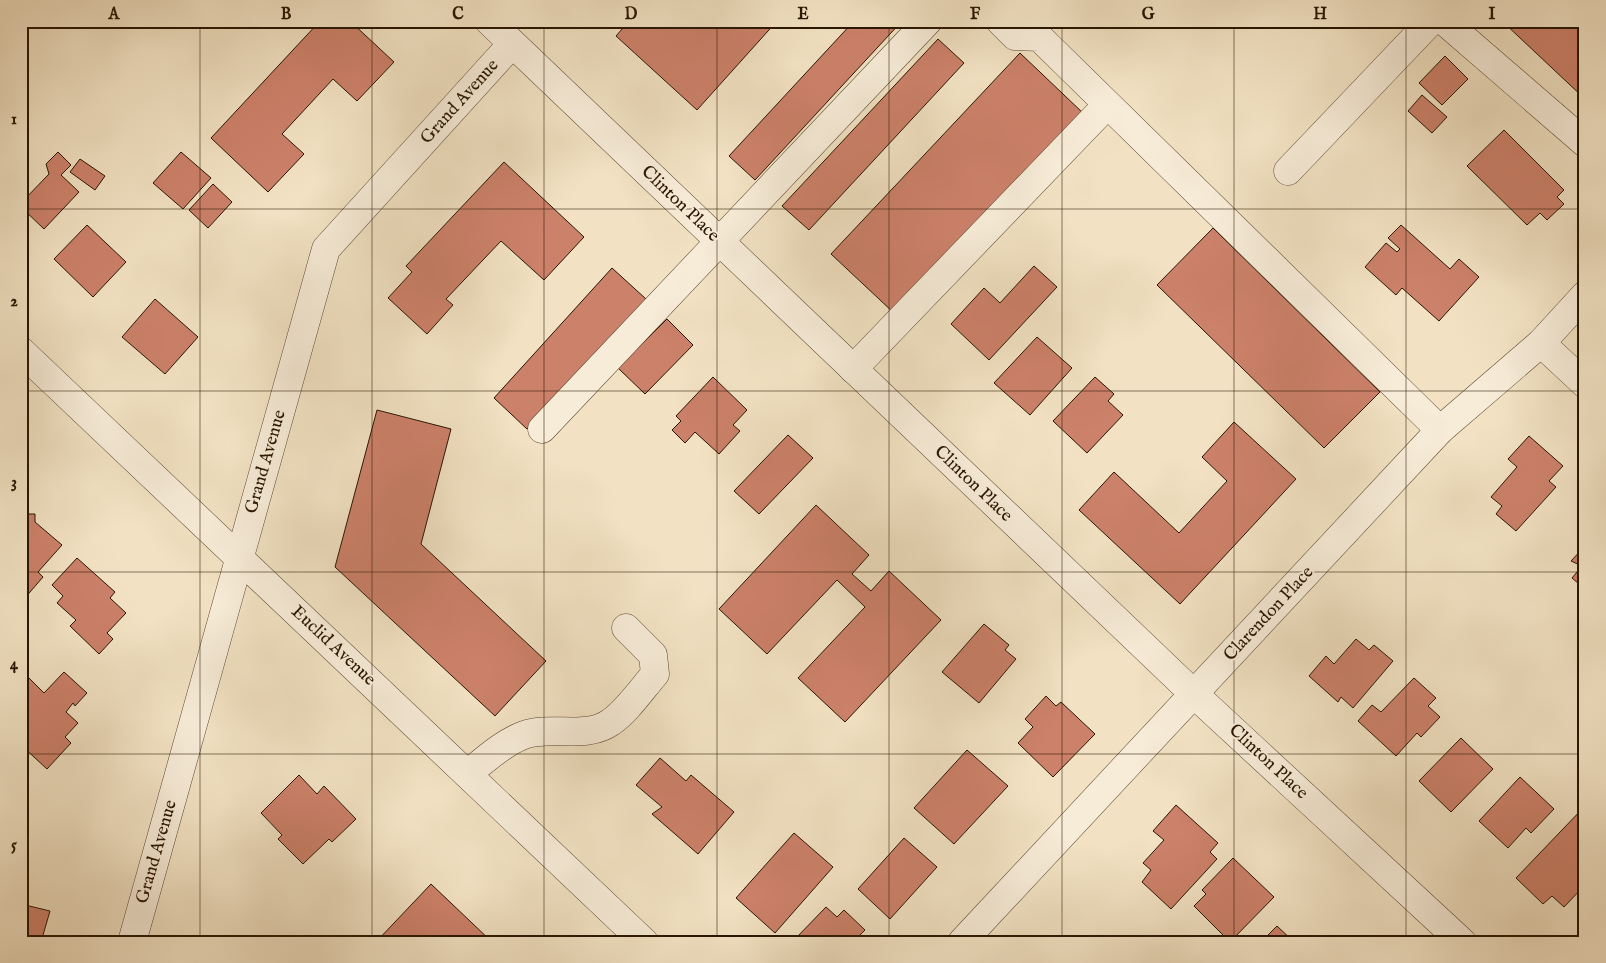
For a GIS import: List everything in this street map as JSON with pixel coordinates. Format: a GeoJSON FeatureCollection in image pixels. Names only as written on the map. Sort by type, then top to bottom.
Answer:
{"type":"FeatureCollection","features":[{"type":"Feature","properties":{"kind":"street","name":"Clinton Place"},"geometry":{"type":"LineString","coordinates":[[489,21],[1194,694],[1462,942]]}},
{"type":"Feature","properties":{"kind":"street"},"geometry":{"type":"LineString","coordinates":[[542,429],[928,21]]}},
{"type":"Feature","properties":{"kind":"street"},"geometry":{"type":"LineString","coordinates":[[1000,21],[1015,36],[1039,38],[1440,430]]}},
{"type":"Feature","properties":{"kind":"street"},"geometry":{"type":"LineString","coordinates":[[1288,171],[1431,21]]}},
{"type":"Feature","properties":{"kind":"street"},"geometry":{"type":"LineString","coordinates":[[1444,21],[1585,143]]}},
{"type":"Feature","properties":{"kind":"street","name":"Grand Avenue"},"geometry":{"type":"LineString","coordinates":[[132,942],[326,249],[512,44]]}},
{"type":"Feature","properties":{"kind":"street"},"geometry":{"type":"LineString","coordinates":[[853,369],[1107,105]]}},
{"type":"Feature","properties":{"kind":"street","name":"Clarendon Place"},"geometry":{"type":"LineString","coordinates":[[962,942],[1440,430],[1540,343],[1585,295]]}},
{"type":"Feature","properties":{"kind":"street"},"geometry":{"type":"LineString","coordinates":[[1540,343],[1585,384]]}},
{"type":"Feature","properties":{"kind":"street","name":"Euclid Avenue"},"geometry":{"type":"LineString","coordinates":[[21,351],[644,942]]}},
{"type":"Feature","properties":{"kind":"street"},"geometry":{"type":"LineString","coordinates":[[467,774],[502,747],[525,735],[557,730],[586,732],[610,723],[655,674],[654,655],[626,628]]}},
{"type":"Feature","properties":{"kind":"building"},"geometry":{"type":"Polygon","coordinates":[[[228,21],[242,21],[235,28],[228,21]]]}},
{"type":"Feature","properties":{"kind":"building"},"geometry":{"type":"Polygon","coordinates":[[[320,21],[350,21],[394,62],[357,101],[333,79],[282,134],[304,154],[268,192],[211,138],[320,21]]]}},
{"type":"Feature","properties":{"kind":"building"},"geometry":{"type":"Polygon","coordinates":[[[629,21],[777,21],[697,110],[616,36],[629,21]]]}},
{"type":"Feature","properties":{"kind":"building"},"geometry":{"type":"Polygon","coordinates":[[[854,21],[902,21],[755,180],[729,156],[854,21]]]}},
{"type":"Feature","properties":{"kind":"building"},"geometry":{"type":"Polygon","coordinates":[[[1502,21],[1585,21],[1585,99],[1502,21]]]}},
{"type":"Feature","properties":{"kind":"building"},"geometry":{"type":"Polygon","coordinates":[[[938,39],[964,63],[809,230],[782,206],[938,39]]]}},
{"type":"Feature","properties":{"kind":"building"},"geometry":{"type":"Polygon","coordinates":[[[1020,53],[1084,114],[895,314],[831,254],[1020,53]]]}},
{"type":"Feature","properties":{"kind":"building"},"geometry":{"type":"Polygon","coordinates":[[[1445,56],[1468,79],[1442,105],[1419,83],[1445,56]]]}},
{"type":"Feature","properties":{"kind":"building"},"geometry":{"type":"Polygon","coordinates":[[[1422,95],[1447,117],[1432,133],[1408,111],[1422,95]]]}},
{"type":"Feature","properties":{"kind":"building"},"geometry":{"type":"Polygon","coordinates":[[[1504,130],[1564,190],[1557,197],[1564,204],[1547,220],[1540,213],[1527,225],[1467,166],[1504,130]]]}},
{"type":"Feature","properties":{"kind":"building"},"geometry":{"type":"Polygon","coordinates":[[[58,152],[71,165],[61,175],[79,192],[44,229],[21,207],[21,203],[49,174],[46,164],[58,152]]]}},
{"type":"Feature","properties":{"kind":"building"},"geometry":{"type":"Polygon","coordinates":[[[181,152],[211,178],[183,209],[153,183],[181,152]]]}},
{"type":"Feature","properties":{"kind":"building"},"geometry":{"type":"Polygon","coordinates":[[[80,159],[105,176],[95,190],[70,172],[80,159]]]}},
{"type":"Feature","properties":{"kind":"building"},"geometry":{"type":"Polygon","coordinates":[[[504,162],[584,237],[544,280],[501,241],[446,299],[453,305],[427,334],[388,298],[412,272],[406,266],[504,162]]]}},
{"type":"Feature","properties":{"kind":"building"},"geometry":{"type":"Polygon","coordinates":[[[213,184],[232,202],[208,228],[189,210],[213,184]]]}},
{"type":"Feature","properties":{"kind":"building"},"geometry":{"type":"Polygon","coordinates":[[[87,225],[126,262],[93,297],[54,259],[87,225]]]}},
{"type":"Feature","properties":{"kind":"building"},"geometry":{"type":"Polygon","coordinates":[[[1401,225],[1450,269],[1459,259],[1479,277],[1439,321],[1402,288],[1396,295],[1365,267],[1386,243],[1397,252],[1400,249],[1388,238],[1401,225]]]}},
{"type":"Feature","properties":{"kind":"building"},"geometry":{"type":"Polygon","coordinates":[[[1213,228],[1380,392],[1324,448],[1157,285],[1213,228]]]}},
{"type":"Feature","properties":{"kind":"building"},"geometry":{"type":"Polygon","coordinates":[[[1034,266],[1057,287],[989,360],[951,324],[984,288],[1000,303],[1034,266]]]}},
{"type":"Feature","properties":{"kind":"building"},"geometry":{"type":"Polygon","coordinates":[[[612,268],[646,299],[527,429],[494,398],[612,268]]]}},
{"type":"Feature","properties":{"kind":"building"},"geometry":{"type":"Polygon","coordinates":[[[155,299],[198,337],[165,374],[122,337],[155,299]]]}},
{"type":"Feature","properties":{"kind":"building"},"geometry":{"type":"Polygon","coordinates":[[[667,319],[693,345],[645,394],[618,368],[667,319]]]}},
{"type":"Feature","properties":{"kind":"building"},"geometry":{"type":"Polygon","coordinates":[[[1037,337],[1072,368],[1030,415],[994,383],[1037,337]]]}},
{"type":"Feature","properties":{"kind":"building"},"geometry":{"type":"Polygon","coordinates":[[[713,377],[747,410],[733,425],[740,431],[719,454],[695,432],[685,443],[672,430],[681,421],[676,416],[713,377]]]}},
{"type":"Feature","properties":{"kind":"building"},"geometry":{"type":"Polygon","coordinates":[[[1095,377],[1114,394],[1108,401],[1123,415],[1087,453],[1053,421],[1095,377]]]}},
{"type":"Feature","properties":{"kind":"building"},"geometry":{"type":"Polygon","coordinates":[[[377,410],[451,429],[421,544],[546,661],[495,716],[335,567],[377,410]]]}},
{"type":"Feature","properties":{"kind":"building"},"geometry":{"type":"Polygon","coordinates":[[[1234,422],[1296,479],[1180,604],[1079,510],[1114,472],[1179,533],[1227,481],[1202,457],[1234,422]]]}},
{"type":"Feature","properties":{"kind":"building"},"geometry":{"type":"Polygon","coordinates":[[[788,435],[813,458],[759,514],[734,491],[788,435]]]}},
{"type":"Feature","properties":{"kind":"building"},"geometry":{"type":"Polygon","coordinates":[[[1529,436],[1563,466],[1549,481],[1556,487],[1516,531],[1496,514],[1502,506],[1491,497],[1517,467],[1508,459],[1529,436]]]}},
{"type":"Feature","properties":{"kind":"building"},"geometry":{"type":"Polygon","coordinates":[[[816,505],[869,555],[852,574],[871,591],[889,571],[941,620],[845,722],[798,678],[865,607],[837,580],[767,654],[719,609],[816,505]]]}},
{"type":"Feature","properties":{"kind":"building"},"geometry":{"type":"Polygon","coordinates":[[[22,514],[35,514],[35,522],[62,545],[38,572],[43,577],[24,599],[21,597],[22,514]]]}},
{"type":"Feature","properties":{"kind":"building"},"geometry":{"type":"Polygon","coordinates":[[[1585,546],[1585,589],[1572,578],[1582,566],[1571,561],[1585,546]]]}},
{"type":"Feature","properties":{"kind":"building"},"geometry":{"type":"Polygon","coordinates":[[[77,558],[115,592],[110,598],[126,613],[107,633],[113,639],[99,654],[70,626],[76,620],[57,603],[63,596],[52,585],[77,558]]]}},
{"type":"Feature","properties":{"kind":"building"},"geometry":{"type":"Polygon","coordinates":[[[984,624],[1009,645],[1005,650],[1016,659],[979,703],[942,672],[984,624]]]}},
{"type":"Feature","properties":{"kind":"building"},"geometry":{"type":"Polygon","coordinates":[[[1356,639],[1369,650],[1374,645],[1393,661],[1353,708],[1341,697],[1338,702],[1309,676],[1326,656],[1334,664],[1356,639]]]}},
{"type":"Feature","properties":{"kind":"building"},"geometry":{"type":"Polygon","coordinates":[[[21,647],[28,653],[21,661],[21,647]]]}},
{"type":"Feature","properties":{"kind":"building"},"geometry":{"type":"Polygon","coordinates":[[[64,672],[87,693],[75,706],[73,703],[66,712],[78,723],[65,737],[71,743],[47,769],[21,745],[21,685],[28,677],[44,693],[64,672]]]}},
{"type":"Feature","properties":{"kind":"building"},"geometry":{"type":"Polygon","coordinates":[[[1414,678],[1436,698],[1428,706],[1440,717],[1421,737],[1417,733],[1396,756],[1358,721],[1372,705],[1381,712],[1414,678]]]}},
{"type":"Feature","properties":{"kind":"building"},"geometry":{"type":"Polygon","coordinates":[[[1046,696],[1056,706],[1061,702],[1095,734],[1053,777],[1018,743],[1033,727],[1025,719],[1046,696]]]}},
{"type":"Feature","properties":{"kind":"building"},"geometry":{"type":"Polygon","coordinates":[[[1461,738],[1493,769],[1451,812],[1419,781],[1461,738]]]}},
{"type":"Feature","properties":{"kind":"building"},"geometry":{"type":"Polygon","coordinates":[[[967,750],[1008,786],[954,844],[914,808],[967,750]]]}},
{"type":"Feature","properties":{"kind":"building"},"geometry":{"type":"Polygon","coordinates":[[[660,758],[686,781],[691,775],[734,812],[698,854],[652,814],[662,807],[636,785],[660,758]]]}},
{"type":"Feature","properties":{"kind":"building"},"geometry":{"type":"Polygon","coordinates":[[[299,775],[317,794],[324,786],[356,819],[332,842],[329,839],[303,864],[278,839],[282,835],[261,813],[299,775]]]}},
{"type":"Feature","properties":{"kind":"building"},"geometry":{"type":"Polygon","coordinates":[[[1520,777],[1554,809],[1531,833],[1526,828],[1508,848],[1479,821],[1520,777]]]}},
{"type":"Feature","properties":{"kind":"building"},"geometry":{"type":"Polygon","coordinates":[[[1176,805],[1218,843],[1210,852],[1217,859],[1171,909],[1142,882],[1151,870],[1143,863],[1164,840],[1153,831],[1176,805]]]}},
{"type":"Feature","properties":{"kind":"building"},"geometry":{"type":"Polygon","coordinates":[[[1585,806],[1585,885],[1564,907],[1552,896],[1543,904],[1516,878],[1585,806]]]}},
{"type":"Feature","properties":{"kind":"building"},"geometry":{"type":"Polygon","coordinates":[[[794,833],[833,867],[775,933],[736,898],[794,833]]]}},
{"type":"Feature","properties":{"kind":"building"},"geometry":{"type":"Polygon","coordinates":[[[904,838],[937,867],[890,919],[858,889],[904,838]]]}},
{"type":"Feature","properties":{"kind":"building"},"geometry":{"type":"Polygon","coordinates":[[[1233,858],[1274,897],[1230,942],[1194,906],[1206,894],[1202,890],[1233,858]]]}},
{"type":"Feature","properties":{"kind":"building"},"geometry":{"type":"Polygon","coordinates":[[[431,884],[492,942],[376,942],[431,884]]]}},
{"type":"Feature","properties":{"kind":"building"},"geometry":{"type":"Polygon","coordinates":[[[21,904],[50,911],[41,942],[21,942],[21,904]]]}},
{"type":"Feature","properties":{"kind":"building"},"geometry":{"type":"Polygon","coordinates":[[[826,907],[837,917],[844,910],[865,930],[853,942],[800,942],[796,938],[826,907]]]}},
{"type":"Feature","properties":{"kind":"building"},"geometry":{"type":"Polygon","coordinates":[[[1277,926],[1294,942],[1261,942],[1277,926]]]}}]}
